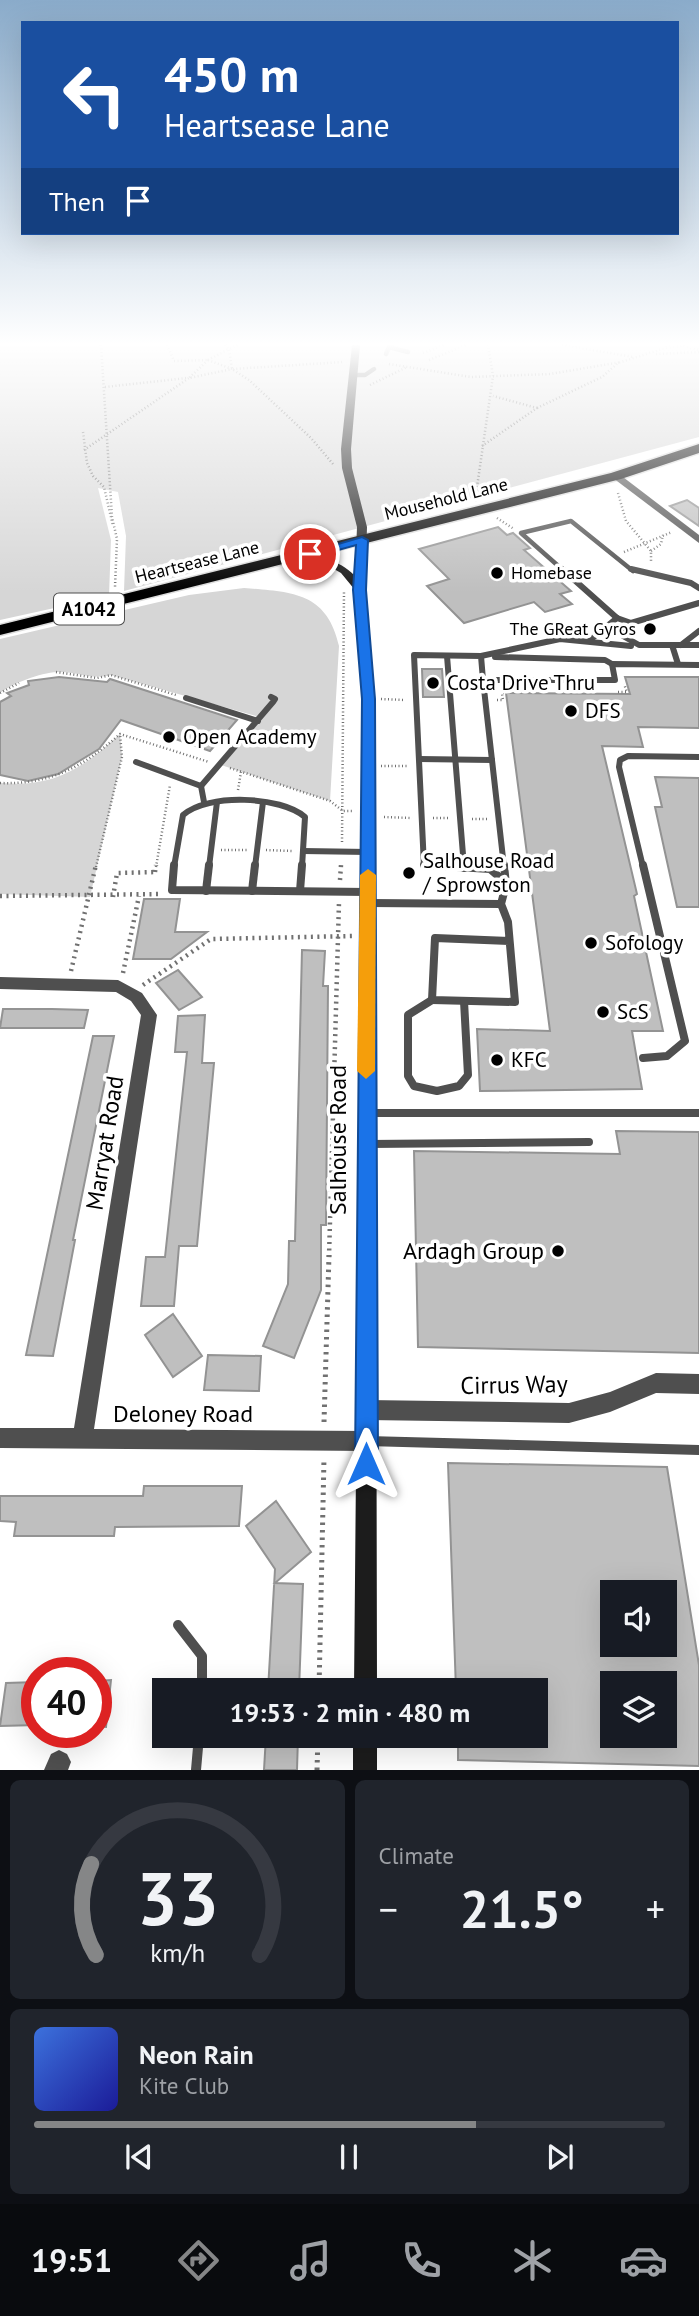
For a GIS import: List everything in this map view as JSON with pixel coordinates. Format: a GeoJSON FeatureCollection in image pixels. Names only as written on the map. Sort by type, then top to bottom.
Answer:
{"type":"FeatureCollection","features":[{"type":"Feature","properties":{"kind":"highway","name":"Mousehold Lane"},"geometry":{"type":"LineString","coordinates":[[362,540],[616,476],[699,448]]}},
{"type":"Feature","properties":{"kind":"highway","name":"Heartsease Lane"},"geometry":{"type":"LineString","coordinates":[[0,630],[287,561],[362,540]]}},
{"type":"Feature","properties":{"kind":"street","name":"Salhouse Road"},"geometry":{"type":"LineString","coordinates":[[347,428],[347,468],[361,519],[359,590],[369,699],[365,1113],[366,1678]]}},
{"type":"Feature","properties":{"kind":"street"},"geometry":{"type":"LineString","coordinates":[[616,476],[699,540]]}},
{"type":"Feature","properties":{"kind":"street"},"geometry":{"type":"LineString","coordinates":[[287,561],[325,560],[338,564],[345,568],[359,590]]}},
{"type":"Feature","properties":{"kind":"street"},"geometry":{"type":"LineString","coordinates":[[0,983],[67,984],[125,989]]}},
{"type":"Feature","properties":{"kind":"street","name":"Marryat Road"},"geometry":{"type":"LineString","coordinates":[[82,1439],[149,1015],[143,1002],[125,989]]}},
{"type":"Feature","properties":{"kind":"street","name":"Cirrus Way"},"geometry":{"type":"LineString","coordinates":[[367,1410],[569,1413],[610,1402],[656,1383],[699,1384]]}},
{"type":"Feature","properties":{"kind":"street","name":"Deloney Road"},"geometry":{"type":"LineString","coordinates":[[0,1438],[366,1441]]}},
{"type":"Feature","properties":{"kind":"street"},"geometry":{"type":"LineString","coordinates":[[365,1748],[365,1770]]}},
{"type":"Feature","properties":{"kind":"lane"},"geometry":{"type":"LineString","coordinates":[[520,533],[571,521],[635,572],[691,583],[699,588]]}},
{"type":"Feature","properties":{"kind":"lane"},"geometry":{"type":"LineString","coordinates":[[520,533],[617,618],[631,623]]}},
{"type":"Feature","properties":{"kind":"lane"},"geometry":{"type":"LineString","coordinates":[[632,646],[622,638],[623,627],[699,603]]}},
{"type":"Feature","properties":{"kind":"lane"},"geometry":{"type":"LineString","coordinates":[[590,640],[600,635],[617,618]]}},
{"type":"Feature","properties":{"kind":"lane"},"geometry":{"type":"LineString","coordinates":[[681,645],[691,634],[699,631]]}},
{"type":"Feature","properties":{"kind":"lane"},"geometry":{"type":"LineString","coordinates":[[491,656],[549,640],[590,640],[604,646],[699,645]]}},
{"type":"Feature","properties":{"kind":"lane"},"geometry":{"type":"LineString","coordinates":[[672,645],[678,664]]}},
{"type":"Feature","properties":{"kind":"lane"},"geometry":{"type":"LineString","coordinates":[[506,885],[494,870],[424,866],[414,656],[491,656],[508,659],[605,660],[612,664],[699,665]]}},
{"type":"Feature","properties":{"kind":"lane"},"geometry":{"type":"LineString","coordinates":[[447,656],[464,867]]}},
{"type":"Feature","properties":{"kind":"lane"},"geometry":{"type":"LineString","coordinates":[[464,1001],[468,1075],[465,1083],[461,1087],[437,1090],[414,1086],[408,1076],[408,1014],[432,1000],[514,1002],[508,922],[501,904],[506,885],[481,656]]}},
{"type":"Feature","properties":{"kind":"lane"},"geometry":{"type":"LineString","coordinates":[[483,680],[615,680],[612,664]]}},
{"type":"Feature","properties":{"kind":"lane"},"geometry":{"type":"LineString","coordinates":[[201,786],[273,702],[275,699],[271,696]]}},
{"type":"Feature","properties":{"kind":"lane"},"geometry":{"type":"LineString","coordinates":[[186,698],[258,721]]}},
{"type":"Feature","properties":{"kind":"lane"},"geometry":{"type":"LineString","coordinates":[[643,1058],[663,1058],[676,1053],[685,1041],[619,767],[620,760],[628,756],[699,757]]}},
{"type":"Feature","properties":{"kind":"lane"},"geometry":{"type":"LineString","coordinates":[[419,760],[492,760]]}},
{"type":"Feature","properties":{"kind":"lane"},"geometry":{"type":"LineString","coordinates":[[134,765],[201,786]]}},
{"type":"Feature","properties":{"kind":"lane"},"geometry":{"type":"LineString","coordinates":[[201,786],[204,802]]}},
{"type":"Feature","properties":{"kind":"lane"},"geometry":{"type":"LineString","coordinates":[[300,891],[305,817],[294,808],[263,803],[204,802],[191,807],[183,816],[172,890],[340,892],[368,898],[501,904]]}},
{"type":"Feature","properties":{"kind":"lane"},"geometry":{"type":"LineString","coordinates":[[205,891],[217,802]]}},
{"type":"Feature","properties":{"kind":"lane"},"geometry":{"type":"LineString","coordinates":[[252,891],[263,803]]}},
{"type":"Feature","properties":{"kind":"lane"},"geometry":{"type":"LineString","coordinates":[[303,851],[368,852]]}},
{"type":"Feature","properties":{"kind":"lane"},"geometry":{"type":"LineString","coordinates":[[432,1000],[435,938],[509,940]]}},
{"type":"Feature","properties":{"kind":"lane"},"geometry":{"type":"LineString","coordinates":[[365,1113],[699,1113]]}},
{"type":"Feature","properties":{"kind":"lane"},"geometry":{"type":"LineString","coordinates":[[365,1144],[589,1142]]}},
{"type":"Feature","properties":{"kind":"lane"},"geometry":{"type":"LineString","coordinates":[[366,1441],[699,1450]]}},
{"type":"Feature","properties":{"kind":"lane"},"geometry":{"type":"LineString","coordinates":[[178,1625],[202,1656],[202,1678]]}},
{"type":"Feature","properties":{"kind":"lane"},"geometry":{"type":"LineString","coordinates":[[196,1770],[198,1748]]}},
{"type":"Feature","properties":{"kind":"path"},"geometry":{"type":"LineString","coordinates":[[107,428],[116,534],[112,603]]}},
{"type":"Feature","properties":{"kind":"path"},"geometry":{"type":"LineString","coordinates":[[84,450],[116,428]]}},
{"type":"Feature","properties":{"kind":"path"},"geometry":{"type":"LineString","coordinates":[[297,428],[326,453],[335,467],[347,468]]}},
{"type":"Feature","properties":{"kind":"path"},"geometry":{"type":"LineString","coordinates":[[484,428],[475,502],[520,533]]}},
{"type":"Feature","properties":{"kind":"path"},"geometry":{"type":"LineString","coordinates":[[482,446],[509,428]]}},
{"type":"Feature","properties":{"kind":"path"},"geometry":{"type":"LineString","coordinates":[[83,432],[88,467],[96,482],[104,487],[116,534]]}},
{"type":"Feature","properties":{"kind":"path"},"geometry":{"type":"LineString","coordinates":[[631,487],[618,491],[626,521],[651,551],[650,562],[658,569],[660,577]]}},
{"type":"Feature","properties":{"kind":"path"},"geometry":{"type":"LineString","coordinates":[[615,556],[683,528]]}},
{"type":"Feature","properties":{"kind":"path"},"geometry":{"type":"LineString","coordinates":[[651,551],[661,544],[663,536]]}},
{"type":"Feature","properties":{"kind":"path"},"geometry":{"type":"LineString","coordinates":[[343,811],[344,588]]}},
{"type":"Feature","properties":{"kind":"path"},"geometry":{"type":"LineString","coordinates":[[56,672],[97,678],[111,675],[186,698]]}},
{"type":"Feature","properties":{"kind":"path"},"geometry":{"type":"LineString","coordinates":[[0,693],[19,683]]}},
{"type":"Feature","properties":{"kind":"path"},"geometry":{"type":"LineString","coordinates":[[369,699],[416,700]]}},
{"type":"Feature","properties":{"kind":"path"},"geometry":{"type":"LineString","coordinates":[[485,701],[503,700]]}},
{"type":"Feature","properties":{"kind":"path"},"geometry":{"type":"LineString","coordinates":[[67,984],[120,764],[120,734]]}},
{"type":"Feature","properties":{"kind":"path"},"geometry":{"type":"LineString","coordinates":[[120,764],[134,765]]}},
{"type":"Feature","properties":{"kind":"path"},"geometry":{"type":"LineString","coordinates":[[155,872],[171,782]]}},
{"type":"Feature","properties":{"kind":"path"},"geometry":{"type":"LineString","coordinates":[[368,817],[499,819]]}},
{"type":"Feature","properties":{"kind":"path"},"geometry":{"type":"LineString","coordinates":[[211,849],[303,851]]}},
{"type":"Feature","properties":{"kind":"path"},"geometry":{"type":"LineString","coordinates":[[159,850],[178,850]]}},
{"type":"Feature","properties":{"kind":"path"},"geometry":{"type":"LineString","coordinates":[[113,897],[117,873],[162,873]]}},
{"type":"Feature","properties":{"kind":"path"},"geometry":{"type":"LineString","coordinates":[[157,896],[160,884]]}},
{"type":"Feature","properties":{"kind":"path"},"geometry":{"type":"LineString","coordinates":[[0,897],[157,896],[172,890]]}},
{"type":"Feature","properties":{"kind":"path"},"geometry":{"type":"LineString","coordinates":[[319,1678],[336,937],[340,892]]}},
{"type":"Feature","properties":{"kind":"path"},"geometry":{"type":"LineString","coordinates":[[125,989],[139,896]]}},
{"type":"Feature","properties":{"kind":"path"},"geometry":{"type":"LineString","coordinates":[[125,989],[211,939],[368,936]]}},
{"type":"Feature","properties":{"kind":"path"},"geometry":{"type":"LineString","coordinates":[[317,1770],[318,1748]]}},
{"type":"Feature","properties":{"kind":"shaded area"},"geometry":{"type":"Polygon","coordinates":[[[0,428],[699,428],[699,437],[124,591],[126,536],[118,492],[98,488],[111,540],[109,596],[0,620],[0,428]]]}},
{"type":"Feature","properties":{"kind":"shaded area"},"geometry":{"type":"Polygon","coordinates":[[[244,588],[277,591],[305,598],[326,615],[333,628],[339,646],[330,801],[221,765],[256,716],[111,675],[50,673],[19,682],[0,693],[0,639],[189,595],[244,588]]]}},
{"type":"Feature","properties":{"kind":"shaded area"},"geometry":{"type":"Polygon","coordinates":[[[120,734],[122,757],[90,897],[0,894],[0,783],[36,782],[66,774],[93,757],[120,734]]]}},
{"type":"Feature","properties":{"kind":"building"},"geometry":{"type":"Polygon","coordinates":[[[687,500],[699,508],[699,526],[670,506],[687,500]]]}},
{"type":"Feature","properties":{"kind":"building","name":"Homebase"},"geometry":{"type":"Polygon","coordinates":[[[498,527],[507,535],[513,533],[530,548],[524,550],[571,591],[560,594],[572,604],[545,612],[534,602],[464,623],[427,586],[449,579],[419,549],[498,527]]]}},
{"type":"Feature","properties":{"kind":"building","name":"Costa Drive Thru"},"geometry":{"type":"Polygon","coordinates":[[[422,669],[442,669],[444,697],[423,697],[422,669]]]}},
{"type":"Feature","properties":{"kind":"building"},"geometry":{"type":"Polygon","coordinates":[[[59,677],[107,682],[110,679],[237,720],[210,751],[121,720],[99,749],[58,774],[28,781],[0,775],[0,702],[11,696],[7,693],[29,685],[28,681],[59,677]]]}},
{"type":"Feature","properties":{"kind":"building"},"geometry":{"type":"Polygon","coordinates":[[[625,677],[699,677],[699,728],[638,727],[643,747],[602,746],[637,894],[634,896],[663,1031],[632,1031],[642,1089],[480,1091],[477,1029],[550,1031],[506,693],[630,694],[625,677]]]}},
{"type":"Feature","properties":{"kind":"building"},"geometry":{"type":"Polygon","coordinates":[[[655,777],[699,778],[699,907],[677,907],[655,807],[662,807],[655,777]]]}},
{"type":"Feature","properties":{"kind":"building"},"geometry":{"type":"Polygon","coordinates":[[[144,899],[180,899],[175,932],[207,932],[171,959],[133,959],[144,899]]]}},
{"type":"Feature","properties":{"kind":"building"},"geometry":{"type":"Polygon","coordinates":[[[302,950],[325,951],[323,986],[328,986],[326,1225],[321,1225],[321,1290],[294,1358],[263,1346],[288,1284],[289,1241],[295,1241],[302,950]]]}},
{"type":"Feature","properties":{"kind":"building"},"geometry":{"type":"Polygon","coordinates":[[[178,970],[202,997],[179,1010],[156,983],[178,970]]]}},
{"type":"Feature","properties":{"kind":"building"},"geometry":{"type":"Polygon","coordinates":[[[3,1009],[88,1010],[84,1028],[0,1028],[3,1009]]]}},
{"type":"Feature","properties":{"kind":"building"},"geometry":{"type":"Polygon","coordinates":[[[205,1015],[202,1063],[214,1063],[197,1246],[179,1246],[174,1306],[141,1306],[146,1257],[165,1257],[187,1052],[175,1052],[178,1016],[205,1015]]]}},
{"type":"Feature","properties":{"kind":"building"},"geometry":{"type":"Polygon","coordinates":[[[93,1036],[114,1036],[53,1356],[26,1355],[93,1036]]]}},
{"type":"Feature","properties":{"kind":"building","name":"Ardagh Group"},"geometry":{"type":"Polygon","coordinates":[[[616,1131],[699,1132],[699,1353],[418,1347],[414,1151],[620,1154],[616,1131]]]}},
{"type":"Feature","properties":{"kind":"building"},"geometry":{"type":"Polygon","coordinates":[[[173,1314],[202,1356],[173,1377],[145,1335],[173,1314]]]}},
{"type":"Feature","properties":{"kind":"building"},"geometry":{"type":"Polygon","coordinates":[[[208,1355],[261,1356],[259,1391],[204,1390],[208,1355]]]}},
{"type":"Feature","properties":{"kind":"building"},"geometry":{"type":"Polygon","coordinates":[[[448,1463],[667,1467],[699,1665],[699,1766],[458,1760],[458,1748],[548,1748],[548,1678],[456,1678],[448,1463]]]}},
{"type":"Feature","properties":{"kind":"building"},"geometry":{"type":"Polygon","coordinates":[[[144,1486],[242,1486],[239,1526],[115,1527],[114,1536],[14,1536],[16,1522],[0,1521],[0,1496],[143,1496],[144,1486]]]}},
{"type":"Feature","properties":{"kind":"building"},"geometry":{"type":"Polygon","coordinates":[[[276,1501],[311,1552],[275,1583],[303,1584],[299,1678],[269,1678],[275,1569],[246,1526],[276,1501]]]}},
{"type":"Feature","properties":{"kind":"building"},"geometry":{"type":"Polygon","coordinates":[[[6,1683],[21,1683],[21,1725],[0,1726],[6,1683]]]}},
{"type":"Feature","properties":{"kind":"building"},"geometry":{"type":"Polygon","coordinates":[[[265,1748],[298,1748],[297,1770],[264,1770],[265,1748]]]}},
{"type":"Feature","properties":{"kind":"slow traffic"},"geometry":{"type":"LineString","coordinates":[[366,1071],[368,875]]}},
{"type":"Feature","properties":{"kind":"place","name":"Homebase"},"geometry":{"type":"Point","coordinates":[497,573]}},
{"type":"Feature","properties":{"kind":"place","name":"The GReat Gyros"},"geometry":{"type":"Point","coordinates":[650,629]}},
{"type":"Feature","properties":{"kind":"place","name":"Costa Drive Thru"},"geometry":{"type":"Point","coordinates":[433,683]}},
{"type":"Feature","properties":{"kind":"place","name":"DFS"},"geometry":{"type":"Point","coordinates":[571,711]}},
{"type":"Feature","properties":{"kind":"place","name":"Open Academy"},"geometry":{"type":"Point","coordinates":[169,737]}},
{"type":"Feature","properties":{"kind":"place","name":"Salhouse Road / Sprowston"},"geometry":{"type":"Point","coordinates":[409,873]}},
{"type":"Feature","properties":{"kind":"place","name":"Sofology"},"geometry":{"type":"Point","coordinates":[591,943]}},
{"type":"Feature","properties":{"kind":"place","name":"ScS"},"geometry":{"type":"Point","coordinates":[603,1012]}},
{"type":"Feature","properties":{"kind":"place","name":"KFC"},"geometry":{"type":"Point","coordinates":[497,1060]}},
{"type":"Feature","properties":{"kind":"place","name":"Ardagh Group"},"geometry":{"type":"Point","coordinates":[558,1251]}},
{"type":"Feature","properties":{"kind":"route"},"geometry":{"type":"LineString","coordinates":[[310,554],[362,540],[359,590],[369,699],[365,1144],[366,1464]]}}]}
